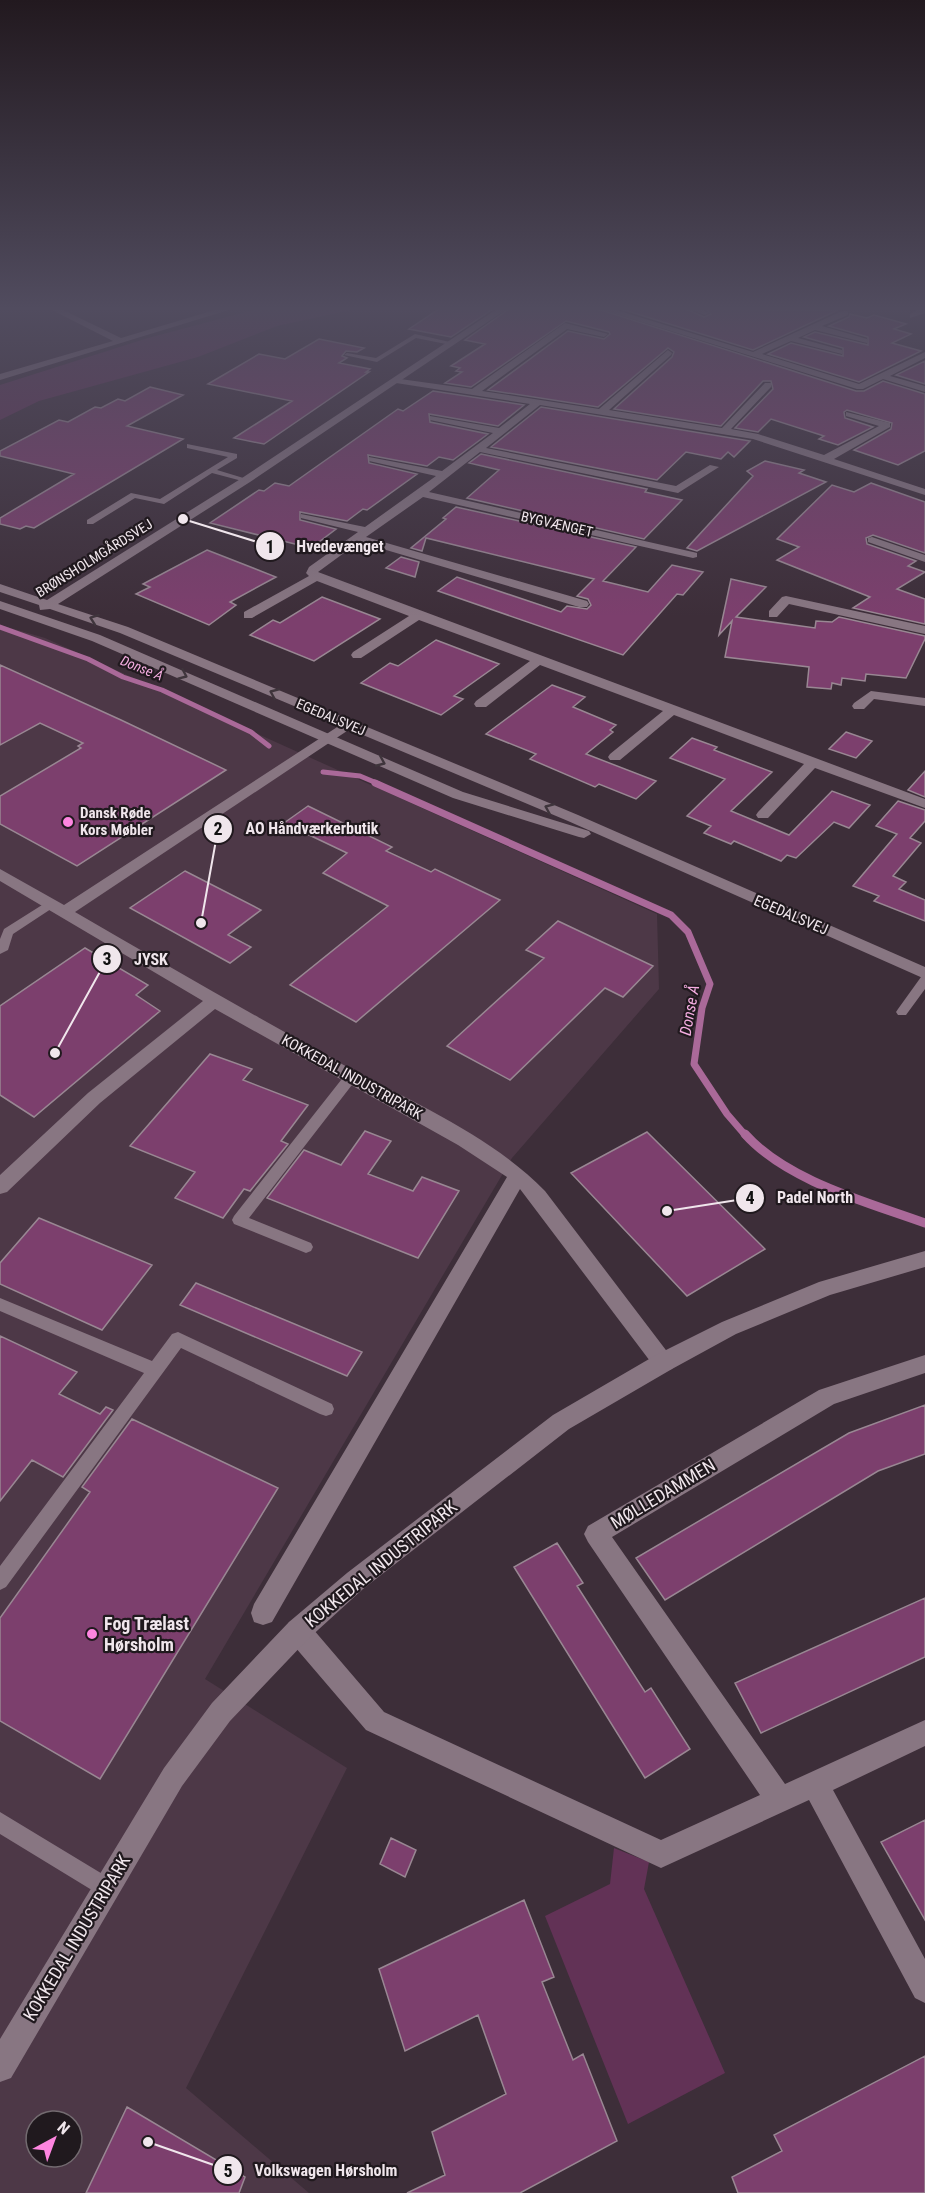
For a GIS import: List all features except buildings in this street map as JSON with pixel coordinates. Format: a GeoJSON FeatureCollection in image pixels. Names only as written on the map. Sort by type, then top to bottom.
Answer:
{"type":"FeatureCollection","features":[{"type":"Feature","properties":{"kind":"street","name":"BRØNSHOLMGÅRDSVEJ"},"geometry":{"type":"LineString","coordinates":[[31,615],[246,480],[349,411]]}},
{"type":"Feature","properties":{"kind":"street"},"geometry":{"type":"LineString","coordinates":[[526,411],[422,493],[313,569],[312,573],[316,577],[925,804]]}},
{"type":"Feature","properties":{"kind":"street"},"geometry":{"type":"LineString","coordinates":[[597,411],[755,436],[925,492]]}},
{"type":"Feature","properties":{"kind":"street"},"geometry":{"type":"LineString","coordinates":[[725,430],[743,411]]}},
{"type":"Feature","properties":{"kind":"street"},"geometry":{"type":"LineString","coordinates":[[826,458],[887,425],[849,414]]}},
{"type":"Feature","properties":{"kind":"street"},"geometry":{"type":"LineString","coordinates":[[432,418],[500,431]]}},
{"type":"Feature","properties":{"kind":"street"},"geometry":{"type":"LineString","coordinates":[[478,449],[678,490],[714,467]]}},
{"type":"Feature","properties":{"kind":"street"},"geometry":{"type":"LineString","coordinates":[[373,459],[444,475]]}},
{"type":"Feature","properties":{"kind":"street","name":"BYGVÆNGET"},"geometry":{"type":"LineString","coordinates":[[422,493],[693,555]]}},
{"type":"Feature","properties":{"kind":"street"},"geometry":{"type":"LineString","coordinates":[[305,516],[583,604]]}},
{"type":"Feature","properties":{"kind":"street"},"geometry":{"type":"LineString","coordinates":[[872,540],[925,559]]}},
{"type":"Feature","properties":{"kind":"street"},"geometry":{"type":"LineString","coordinates":[[248,615],[316,577]]}},
{"type":"Feature","properties":{"kind":"street","name":"EGEDALSVEJ"},"geometry":{"type":"LineString","coordinates":[[0,588],[50,603],[124,630],[525,798],[925,972]]}},
{"type":"Feature","properties":{"kind":"street"},"geometry":{"type":"LineString","coordinates":[[773,614],[786,600],[925,630]]}},
{"type":"Feature","properties":{"kind":"street","name":"EGEDALSVEJ"},"geometry":{"type":"LineString","coordinates":[[0,605],[96,638],[458,795],[657,857]]}},
{"type":"Feature","properties":{"kind":"street"},"geometry":{"type":"LineString","coordinates":[[357,655],[418,615]]}},
{"type":"Feature","properties":{"kind":"street"},"geometry":{"type":"LineString","coordinates":[[481,704],[539,660]]}},
{"type":"Feature","properties":{"kind":"street"},"geometry":{"type":"LineString","coordinates":[[859,706],[871,695],[925,702]]}},
{"type":"Feature","properties":{"kind":"street"},"geometry":{"type":"LineString","coordinates":[[615,758],[672,710]]}},
{"type":"Feature","properties":{"kind":"street"},"geometry":{"type":"LineString","coordinates":[[57,908],[348,724]]}},
{"type":"Feature","properties":{"kind":"street"},"geometry":{"type":"LineString","coordinates":[[327,738],[351,736],[475,786],[525,798]]}},
{"type":"Feature","properties":{"kind":"street"},"geometry":{"type":"LineString","coordinates":[[763,814],[813,762]]}},
{"type":"Feature","properties":{"kind":"street","name":"KOKKEDAL INDUSTRIPARK"},"geometry":{"type":"LineString","coordinates":[[0,874],[350,1078],[371,1087],[465,1140],[518,1175],[538,1196],[664,1362]]}},
{"type":"Feature","properties":{"kind":"street"},"geometry":{"type":"LineString","coordinates":[[0,1187],[94,1098],[215,1000]]}},
{"type":"Feature","properties":{"kind":"street"},"geometry":{"type":"LineString","coordinates":[[262,1613],[518,1175]]}},
{"type":"Feature","properties":{"kind":"street","name":"KOKKEDAL INDUSTRIPARK"},"geometry":{"type":"LineString","coordinates":[[0,2067],[173,1777],[221,1712],[298,1631],[355,1581],[561,1422],[664,1362],[729,1328],[826,1288],[925,1259]]}},
{"type":"Feature","properties":{"kind":"street","name":"MØLLEDAMMEN"},"geometry":{"type":"LineString","coordinates":[[779,1799],[596,1533],[827,1397],[925,1364]]}},
{"type":"Feature","properties":{"kind":"street"},"geometry":{"type":"LineString","coordinates":[[298,1631],[375,1721],[662,1854],[925,1733]]}},
{"type":"Feature","properties":{"kind":"street"},"geometry":{"type":"LineString","coordinates":[[815,1784],[925,1988]]}},
{"type":"Feature","properties":{"kind":"lane"},"geometry":{"type":"LineString","coordinates":[[90,522],[134,495],[161,502],[234,456],[190,446]]}},
{"type":"Feature","properties":{"kind":"lane"},"geometry":{"type":"LineString","coordinates":[[211,471],[246,480]]}},
{"type":"Feature","properties":{"kind":"lane"},"geometry":{"type":"LineString","coordinates":[[2,947],[8,932],[57,908]]}},
{"type":"Feature","properties":{"kind":"lane"},"geometry":{"type":"LineString","coordinates":[[902,1012],[925,980]]}},
{"type":"Feature","properties":{"kind":"lane"},"geometry":{"type":"LineString","coordinates":[[306,1247],[238,1220],[350,1078]]}},
{"type":"Feature","properties":{"kind":"lane"},"geometry":{"type":"LineString","coordinates":[[0,1304],[155,1370]]}},
{"type":"Feature","properties":{"kind":"lane"},"geometry":{"type":"LineString","coordinates":[[0,1581],[178,1339],[326,1409]]}},
{"type":"Feature","properties":{"kind":"lane"},"geometry":{"type":"LineString","coordinates":[[0,1822],[107,1888]]}},
{"type":"Feature","properties":{"kind":"shaded area"},"geometry":{"type":"Polygon","coordinates":[[[0,411],[18,411],[0,420],[0,411]]]}},
{"type":"Feature","properties":{"kind":"shaded area"},"geometry":{"type":"Polygon","coordinates":[[[0,625],[45,638],[657,914],[659,989],[512,1158],[205,1679],[347,1768],[186,2088],[309,2193],[0,2193],[0,625]]]}},
{"type":"Feature","properties":{"kind":"shaded area"},"geometry":{"type":"Polygon","coordinates":[[[614,1848],[649,1862],[644,1889],[725,2073],[628,2124],[545,1916],[610,1884],[614,1848]]]}},
{"type":"Feature","properties":{"kind":"waterway","name":"Donse Å"},"geometry":{"type":"LineString","coordinates":[[0,627],[88,659],[123,677],[162,690],[251,732],[269,746]]}},
{"type":"Feature","properties":{"kind":"waterway","name":"Donse Å"},"geometry":{"type":"LineString","coordinates":[[323,772],[360,776],[379,784]]}},
{"type":"Feature","properties":{"kind":"waterway","name":"Donse Å"},"geometry":{"type":"LineString","coordinates":[[375,783],[671,915],[688,932],[710,984],[702,1008],[694,1064],[727,1114],[746,1136]]}},
{"type":"Feature","properties":{"kind":"waterway","name":"Donse Å"},"geometry":{"type":"LineString","coordinates":[[745,1134],[762,1150],[805,1177],[854,1198],[925,1223]]}},
{"type":"Feature","properties":{"kind":"place","name":"Hvedevænget"},"geometry":{"type":"Point","coordinates":[183,519]}},
{"type":"Feature","properties":{"kind":"place","name":"Dansk Røde Kors Møbler"},"geometry":{"type":"Point","coordinates":[68,822]}},
{"type":"Feature","properties":{"kind":"place","name":"AO Håndværkerbutik"},"geometry":{"type":"Point","coordinates":[201,923]}},
{"type":"Feature","properties":{"kind":"place","name":"JYSK"},"geometry":{"type":"Point","coordinates":[55,1053]}},
{"type":"Feature","properties":{"kind":"place","name":"Padel North"},"geometry":{"type":"Point","coordinates":[667,1211]}},
{"type":"Feature","properties":{"kind":"place","name":"Fog Trælast Hørsholm"},"geometry":{"type":"Point","coordinates":[92,1634]}},
{"type":"Feature","properties":{"kind":"place","name":"Volkswagen Hørsholm"},"geometry":{"type":"Point","coordinates":[148,2142]}}]}
